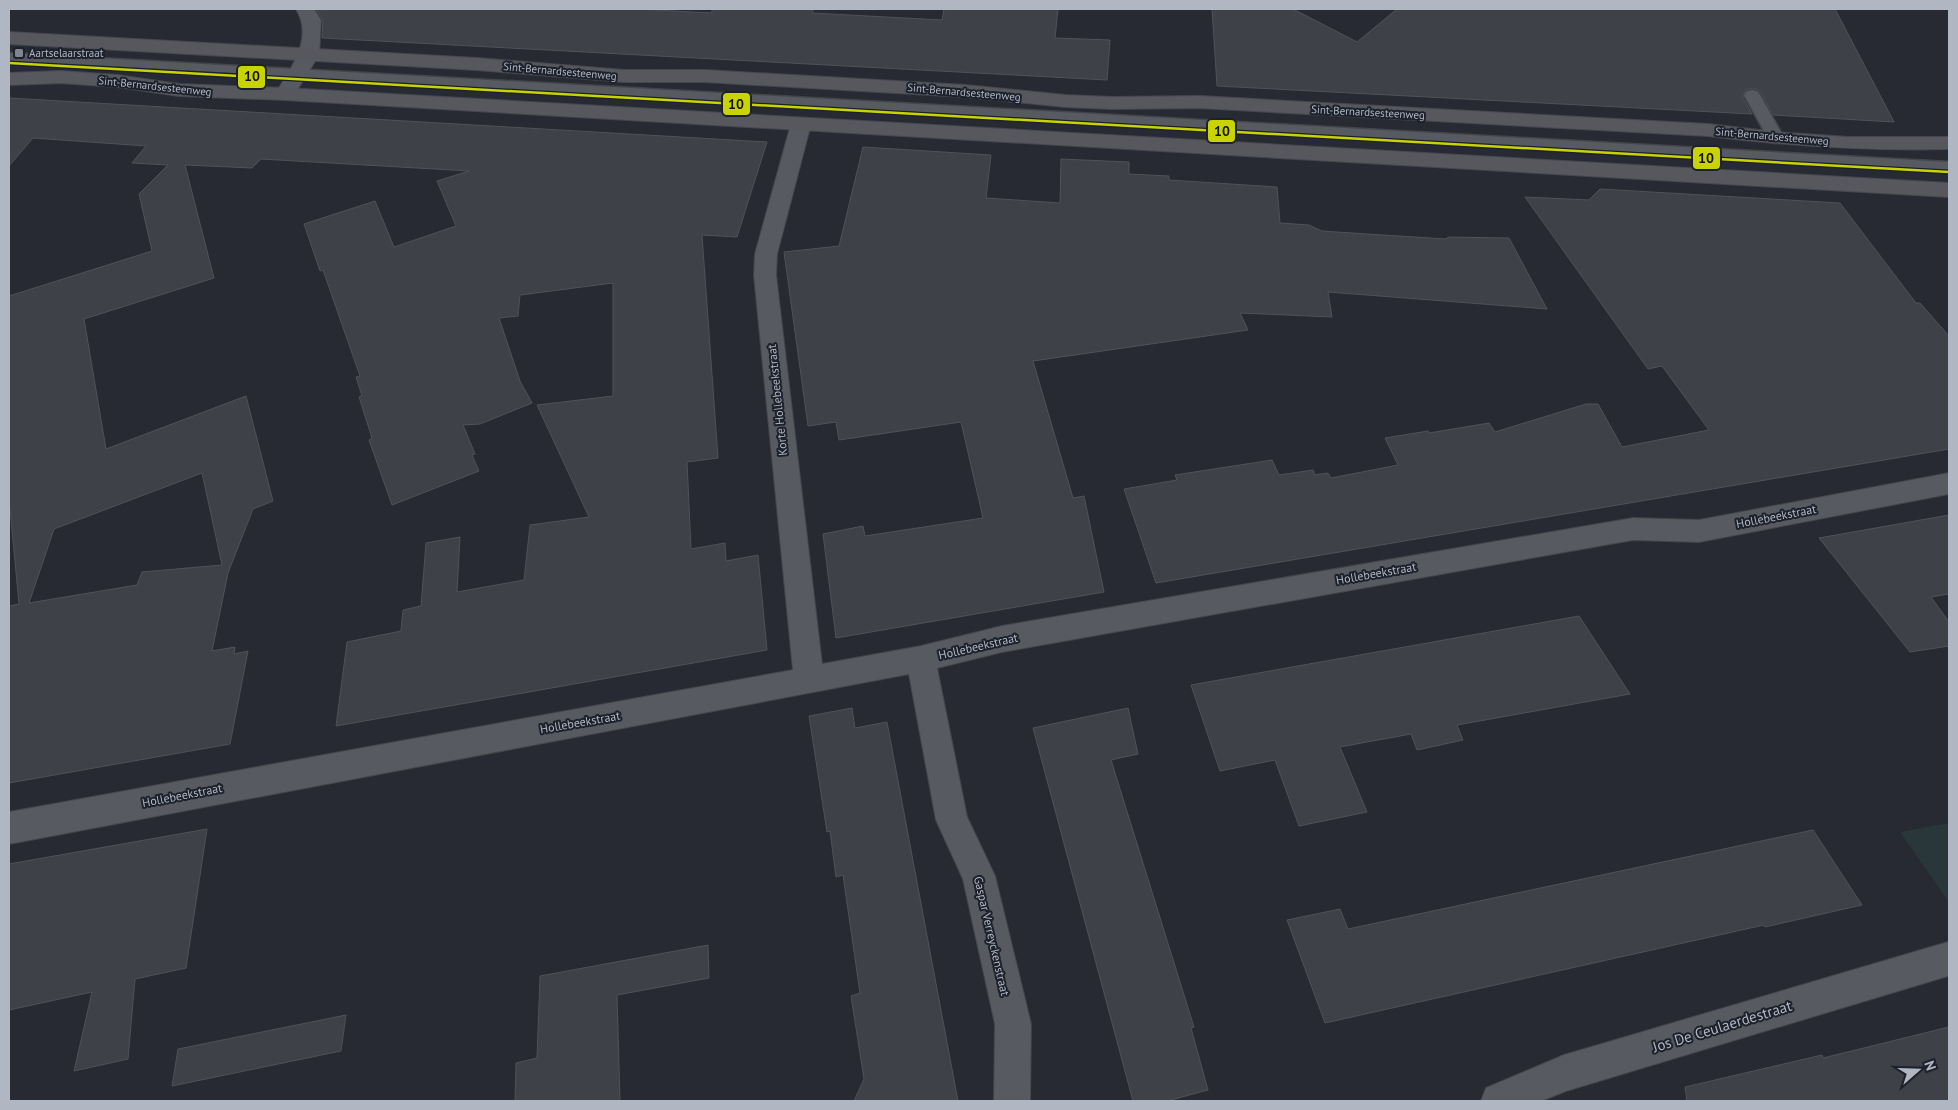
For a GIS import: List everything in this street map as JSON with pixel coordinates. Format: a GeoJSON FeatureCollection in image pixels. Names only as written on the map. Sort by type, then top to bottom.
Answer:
{"type":"FeatureCollection","features":[{"type":"Feature","properties":{"kind":"main road","name":"Sint-Bernardsesteenweg"},"geometry":{"type":"LineString","coordinates":[[9,38],[477,64],[624,76],[705,76],[955,90],[1112,104],[1200,102],[1708,130],[1776,138],[1848,143],[1949,143]]}},
{"type":"Feature","properties":{"kind":"main road","name":"Sint-Bernardsesteenweg"},"geometry":{"type":"LineString","coordinates":[[9,79],[61,77],[117,81],[178,90],[285,94],[1949,190]]}},
{"type":"Feature","properties":{"kind":"street"},"geometry":{"type":"LineString","coordinates":[[285,94],[309,55],[312,20],[305,9]]}},
{"type":"Feature","properties":{"kind":"street","name":"Korte Hollebeekstraat"},"geometry":{"type":"LineString","coordinates":[[802,124],[769,240],[766,254],[766,275],[771,343],[809,680]]}},
{"type":"Feature","properties":{"kind":"street","name":"Hollebeekstraat"},"geometry":{"type":"LineString","coordinates":[[9,828],[921,659],[1002,639],[1633,529],[1699,531],[1949,484]]}},
{"type":"Feature","properties":{"kind":"street","name":"Gaspar Verreyckenstraat"},"geometry":{"type":"LineString","coordinates":[[921,659],[952,820],[979,876],[1013,1024],[1012,1101]]}},
{"type":"Feature","properties":{"kind":"street","name":"Jos De Ceulaerdestraat"},"geometry":{"type":"LineString","coordinates":[[1499,1101],[1564,1073],[1948,959]]}},
{"type":"Feature","properties":{"kind":"lane"},"geometry":{"type":"LineString","coordinates":[[9,58],[1949,167]]}},
{"type":"Feature","properties":{"kind":"lane"},"geometry":{"type":"LineString","coordinates":[[1752,95],[1776,138]]}},
{"type":"Feature","properties":{"kind":"shaded area"},"geometry":{"type":"Polygon","coordinates":[[[1949,823],[1949,902],[1900,832],[1949,823]]]}},
{"type":"Feature","properties":{"kind":"building"},"geometry":{"type":"Polygon","coordinates":[[[316,9],[637,9],[711,13],[713,9],[814,9],[812,13],[942,20],[944,9],[1058,9],[1055,38],[1110,40],[1107,80],[322,38],[323,20],[316,9]]]}},
{"type":"Feature","properties":{"kind":"building"},"geometry":{"type":"Polygon","coordinates":[[[1212,9],[1293,9],[1357,42],[1397,9],[1835,9],[1894,122],[1773,115],[1760,91],[1753,88],[1745,90],[1742,96],[1752,114],[1217,86],[1212,9]]]}},
{"type":"Feature","properties":{"kind":"building"},"geometry":{"type":"Polygon","coordinates":[[[9,98],[767,142],[737,237],[702,235],[718,458],[687,462],[691,549],[725,543],[726,561],[758,555],[767,650],[336,726],[347,642],[401,631],[403,610],[421,606],[426,543],[460,537],[457,592],[524,580],[530,525],[589,517],[537,405],[613,396],[613,283],[520,295],[518,316],[499,318],[520,381],[532,403],[480,424],[463,425],[475,454],[472,455],[479,471],[392,505],[369,440],[372,438],[359,397],[362,396],[356,377],[360,376],[323,270],[320,271],[304,224],[375,201],[394,247],[456,226],[437,181],[469,171],[261,159],[252,168],[185,165],[214,278],[84,319],[106,449],[246,396],[273,501],[253,509],[228,573],[212,651],[235,647],[234,654],[248,651],[230,744],[9,783],[9,606],[19,604],[9,498],[9,296],[152,251],[139,194],[168,165],[132,163],[146,146],[33,138],[9,166],[9,98]],[[202,473],[54,529],[29,603],[137,585],[142,572],[222,565],[202,473]]]}},
{"type":"Feature","properties":{"kind":"building"},"geometry":{"type":"Polygon","coordinates":[[[863,147],[991,155],[986,198],[1060,203],[1061,159],[1129,162],[1129,174],[1169,176],[1169,180],[1277,187],[1280,223],[1309,225],[1322,231],[1367,234],[1446,239],[1448,237],[1509,238],[1547,309],[1328,292],[1332,317],[1240,313],[1248,330],[1033,361],[1073,498],[1084,496],[1104,592],[836,638],[823,534],[863,526],[865,536],[983,518],[961,422],[839,440],[836,422],[808,426],[784,252],[839,246],[863,147]]]}},
{"type":"Feature","properties":{"kind":"building"},"geometry":{"type":"Polygon","coordinates":[[[1600,189],[1840,203],[1916,303],[1920,303],[1949,336],[1949,449],[1156,583],[1124,489],[1177,480],[1175,475],[1272,460],[1279,475],[1313,470],[1315,475],[1328,473],[1331,478],[1398,465],[1385,438],[1489,423],[1495,432],[1586,404],[1598,404],[1622,447],[1709,430],[1662,366],[1648,369],[1525,197],[1589,200],[1600,189]]]}},
{"type":"Feature","properties":{"kind":"building"},"geometry":{"type":"Polygon","coordinates":[[[1949,515],[1949,594],[1931,597],[1949,622],[1949,646],[1910,652],[1819,538],[1949,515]]]}},
{"type":"Feature","properties":{"kind":"building"},"geometry":{"type":"Polygon","coordinates":[[[1579,616],[1630,694],[1457,725],[1463,740],[1417,750],[1411,734],[1340,747],[1367,812],[1299,826],[1275,760],[1220,771],[1191,685],[1579,616]]]}},
{"type":"Feature","properties":{"kind":"building"},"geometry":{"type":"Polygon","coordinates":[[[852,708],[855,728],[887,722],[958,1101],[854,1101],[864,1079],[851,996],[860,993],[843,875],[836,877],[830,831],[827,832],[809,716],[852,708]]]}},
{"type":"Feature","properties":{"kind":"building"},"geometry":{"type":"Polygon","coordinates":[[[1128,708],[1138,754],[1111,760],[1194,1027],[1191,1028],[1208,1090],[1167,1101],[1133,1101],[1033,728],[1128,708]]]}},
{"type":"Feature","properties":{"kind":"building"},"geometry":{"type":"Polygon","coordinates":[[[207,829],[186,968],[135,979],[128,1059],[74,1071],[92,992],[9,1010],[9,864],[207,829]]]}},
{"type":"Feature","properties":{"kind":"building"},"geometry":{"type":"Polygon","coordinates":[[[1813,830],[1862,905],[1325,1023],[1287,920],[1340,909],[1348,929],[1813,830]]]}},
{"type":"Feature","properties":{"kind":"building"},"geometry":{"type":"Polygon","coordinates":[[[708,945],[709,978],[617,995],[620,1101],[515,1101],[516,1063],[537,1058],[540,976],[708,945]]]}},
{"type":"Feature","properties":{"kind":"building"},"geometry":{"type":"Polygon","coordinates":[[[346,1015],[341,1051],[172,1086],[178,1049],[346,1015]]]}},
{"type":"Feature","properties":{"kind":"building"},"geometry":{"type":"Polygon","coordinates":[[[1949,1027],[1949,1101],[1687,1101],[1685,1087],[1822,1055],[1823,1058],[1949,1027]]]}},
{"type":"Feature","properties":{"kind":"transit line","name":"10"},"geometry":{"type":"LineString","coordinates":[[9,63],[1949,172]]}},
{"type":"Feature","properties":{"kind":"place","name":"Aartselaarstraat"},"geometry":{"type":"Point","coordinates":[19,53]}}]}
